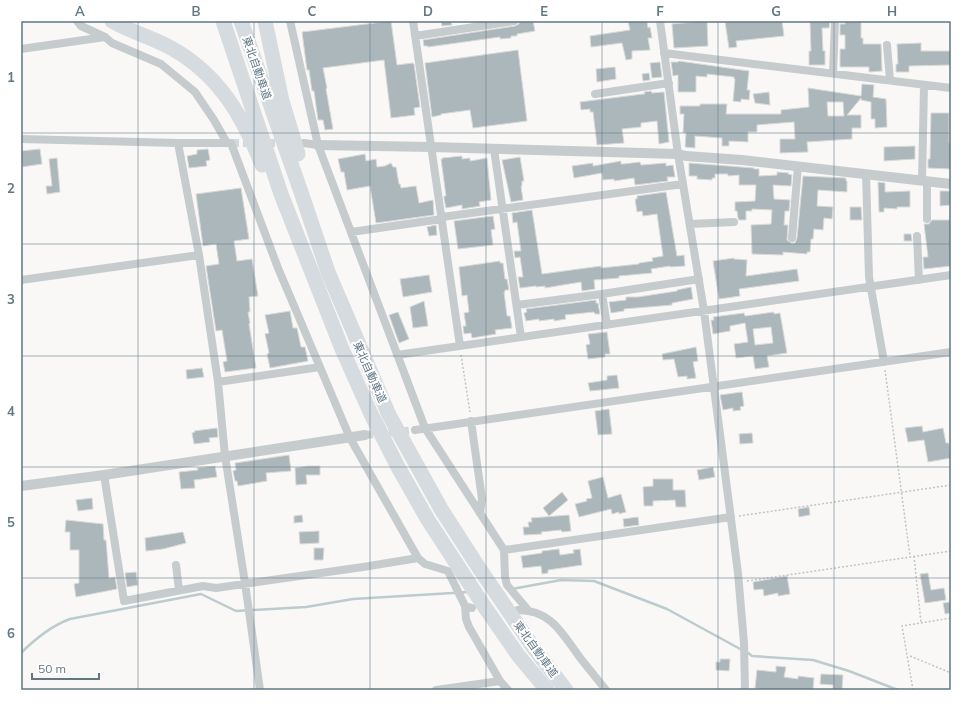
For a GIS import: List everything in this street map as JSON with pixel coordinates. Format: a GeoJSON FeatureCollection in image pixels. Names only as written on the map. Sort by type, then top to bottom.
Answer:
{"type":"FeatureCollection","features":[{"type":"Feature","properties":{"kind":"highway"},"geometry":{"type":"LineString","coordinates":[[112,21],[154,39],[180,53],[203,70],[230,100],[240,115],[275,196],[303,276],[342,349]]}},
{"type":"Feature","properties":{"kind":"highway","name":"東北自動車道"},"geometry":{"type":"LineString","coordinates":[[223,21],[281,194],[342,349],[371,414],[428,520],[459,566],[473,605],[547,690]]}},
{"type":"Feature","properties":{"kind":"highway","name":"東北自動車道"},"geometry":{"type":"LineString","coordinates":[[241,21],[328,272],[389,415],[441,509],[479,568],[566,690]]}},
{"type":"Feature","properties":{"kind":"highway"},"geometry":{"type":"LineString","coordinates":[[265,21],[282,101],[309,192],[359,347]]}},
{"type":"Feature","properties":{"kind":"street"},"geometry":{"type":"LineString","coordinates":[[77,21],[81,26],[105,37],[112,43],[161,64],[195,92],[214,120],[227,143]]}},
{"type":"Feature","properties":{"kind":"street"},"geometry":{"type":"LineString","coordinates":[[290,21],[318,145],[425,428],[504,550],[504,577],[507,585],[528,610]]}},
{"type":"Feature","properties":{"kind":"street"},"geometry":{"type":"LineString","coordinates":[[413,21],[460,346]]}},
{"type":"Feature","properties":{"kind":"street"},"geometry":{"type":"LineString","coordinates":[[415,36],[514,21]]}},
{"type":"Feature","properties":{"kind":"street"},"geometry":{"type":"LineString","coordinates":[[660,21],[678,154],[704,311],[731,517],[739,582],[744,643],[745,690]]}},
{"type":"Feature","properties":{"kind":"street"},"geometry":{"type":"LineString","coordinates":[[833,73],[834,21]]}},
{"type":"Feature","properties":{"kind":"street"},"geometry":{"type":"LineString","coordinates":[[21,49],[105,37]]}},
{"type":"Feature","properties":{"kind":"street"},"geometry":{"type":"LineString","coordinates":[[887,45],[890,80]]}},
{"type":"Feature","properties":{"kind":"street"},"geometry":{"type":"LineString","coordinates":[[664,53],[890,80],[924,86],[951,88]]}},
{"type":"Feature","properties":{"kind":"street"},"geometry":{"type":"LineString","coordinates":[[595,94],[669,83]]}},
{"type":"Feature","properties":{"kind":"street"},"geometry":{"type":"LineString","coordinates":[[924,86],[924,181],[927,219]]}},
{"type":"Feature","properties":{"kind":"street"},"geometry":{"type":"LineString","coordinates":[[21,139],[231,143],[278,268],[350,438],[418,558],[425,564],[448,570],[473,605],[466,619],[469,627],[500,681],[508,690]]}},
{"type":"Feature","properties":{"kind":"street"},"geometry":{"type":"LineString","coordinates":[[178,143],[199,255],[218,382],[225,456],[260,690]]}},
{"type":"Feature","properties":{"kind":"street"},"geometry":{"type":"LineString","coordinates":[[304,143],[318,145],[678,154],[951,184]]}},
{"type":"Feature","properties":{"kind":"street"},"geometry":{"type":"LineString","coordinates":[[494,149],[517,305],[520,337]]}},
{"type":"Feature","properties":{"kind":"street"},"geometry":{"type":"LineString","coordinates":[[792,238],[798,166]]}},
{"type":"Feature","properties":{"kind":"street"},"geometry":{"type":"LineString","coordinates":[[866,174],[869,278],[872,287],[884,362]]}},
{"type":"Feature","properties":{"kind":"street"},"geometry":{"type":"LineString","coordinates":[[351,232],[683,184]]}},
{"type":"Feature","properties":{"kind":"street"},"geometry":{"type":"LineString","coordinates":[[690,224],[734,222]]}},
{"type":"Feature","properties":{"kind":"street"},"geometry":{"type":"LineString","coordinates":[[917,236],[919,280]]}},
{"type":"Feature","properties":{"kind":"street"},"geometry":{"type":"LineString","coordinates":[[21,280],[199,255]]}},
{"type":"Feature","properties":{"kind":"street"},"geometry":{"type":"LineString","coordinates":[[398,355],[951,276]]}},
{"type":"Feature","properties":{"kind":"street"},"geometry":{"type":"LineString","coordinates":[[517,305],[699,279]]}},
{"type":"Feature","properties":{"kind":"street"},"geometry":{"type":"LineString","coordinates":[[602,294],[607,325]]}},
{"type":"Feature","properties":{"kind":"street"},"geometry":{"type":"LineString","coordinates":[[415,430],[951,352]]}},
{"type":"Feature","properties":{"kind":"street"},"geometry":{"type":"LineString","coordinates":[[218,382],[320,367]]}},
{"type":"Feature","properties":{"kind":"street"},"geometry":{"type":"LineString","coordinates":[[471,421],[482,499],[480,513]]}},
{"type":"Feature","properties":{"kind":"street"},"geometry":{"type":"LineString","coordinates":[[21,486],[104,475],[365,435]]}},
{"type":"Feature","properties":{"kind":"street"},"geometry":{"type":"LineString","coordinates":[[104,475],[124,602],[203,586],[216,588],[418,558]]}},
{"type":"Feature","properties":{"kind":"street"},"geometry":{"type":"LineString","coordinates":[[504,550],[731,517]]}},
{"type":"Feature","properties":{"kind":"street"},"geometry":{"type":"LineString","coordinates":[[176,565],[179,590]]}},
{"type":"Feature","properties":{"kind":"street"},"geometry":{"type":"LineString","coordinates":[[518,610],[528,610],[542,614],[552,621],[568,639],[606,690]]}},
{"type":"Feature","properties":{"kind":"street"},"geometry":{"type":"LineString","coordinates":[[436,690],[500,681]]}},
{"type":"Feature","properties":{"kind":"path"},"geometry":{"type":"LineString","coordinates":[[460,346],[470,412]]}},
{"type":"Feature","properties":{"kind":"path"},"geometry":{"type":"LineString","coordinates":[[884,362],[910,556]]}},
{"type":"Feature","properties":{"kind":"path"},"geometry":{"type":"LineString","coordinates":[[731,517],[951,485]]}},
{"type":"Feature","properties":{"kind":"path"},"geometry":{"type":"LineString","coordinates":[[739,582],[951,551]]}},
{"type":"Feature","properties":{"kind":"path"},"geometry":{"type":"LineString","coordinates":[[914,556],[921,623]]}},
{"type":"Feature","properties":{"kind":"path"},"geometry":{"type":"LineString","coordinates":[[913,690],[902,626],[951,618]]}},
{"type":"Feature","properties":{"kind":"path"},"geometry":{"type":"LineString","coordinates":[[910,656],[951,673]]}},
{"type":"Feature","properties":{"kind":"building"},"geometry":{"type":"Polygon","coordinates":[[[391,21],[397,65],[414,64],[420,107],[414,108],[415,115],[391,118],[384,60],[323,68],[333,129],[325,130],[323,120],[318,120],[314,91],[312,91],[309,70],[307,70],[302,32],[391,21]]]}},
{"type":"Feature","properties":{"kind":"building"},"geometry":{"type":"Polygon","coordinates":[[[441,21],[451,21],[452,25],[442,26],[441,21]]]}},
{"type":"Feature","properties":{"kind":"building"},"geometry":{"type":"Polygon","coordinates":[[[519,21],[533,21],[535,31],[517,34],[517,36],[511,36],[511,38],[500,39],[500,37],[428,47],[424,46],[423,40],[515,26],[519,24],[519,21]]]}},
{"type":"Feature","properties":{"kind":"building"},"geometry":{"type":"Polygon","coordinates":[[[628,21],[647,21],[652,38],[648,38],[650,50],[632,51],[632,59],[626,60],[622,43],[591,47],[590,36],[630,30],[628,21]]]}},
{"type":"Feature","properties":{"kind":"building"},"geometry":{"type":"Polygon","coordinates":[[[707,21],[708,46],[674,48],[672,24],[707,21]]]}},
{"type":"Feature","properties":{"kind":"building"},"geometry":{"type":"Polygon","coordinates":[[[725,21],[782,21],[784,36],[736,41],[737,47],[729,48],[725,21]]]}},
{"type":"Feature","properties":{"kind":"building"},"geometry":{"type":"Polygon","coordinates":[[[810,21],[830,21],[829,28],[822,28],[825,65],[809,65],[809,51],[811,51],[810,21]]]}},
{"type":"Feature","properties":{"kind":"building"},"geometry":{"type":"Polygon","coordinates":[[[845,21],[861,21],[861,38],[863,38],[863,44],[881,44],[882,71],[869,72],[869,67],[840,67],[840,49],[845,49],[845,35],[840,35],[840,24],[845,24],[845,21]]]}},
{"type":"Feature","properties":{"kind":"building"},"geometry":{"type":"Polygon","coordinates":[[[921,43],[921,51],[951,51],[951,65],[909,66],[909,72],[896,72],[896,64],[898,64],[897,44],[921,43]]]}},
{"type":"Feature","properties":{"kind":"building"},"geometry":{"type":"Polygon","coordinates":[[[518,50],[527,121],[473,128],[470,110],[441,114],[432,117],[425,63],[518,50]]]}},
{"type":"Feature","properties":{"kind":"building"},"geometry":{"type":"Polygon","coordinates":[[[679,61],[749,71],[747,90],[750,90],[749,100],[741,99],[741,102],[733,101],[734,77],[707,74],[707,77],[696,76],[696,92],[678,92],[678,75],[673,76],[671,62],[679,61]]]}},
{"type":"Feature","properties":{"kind":"building"},"geometry":{"type":"Polygon","coordinates":[[[660,62],[662,77],[652,78],[650,63],[660,62]]]}},
{"type":"Feature","properties":{"kind":"building"},"geometry":{"type":"Polygon","coordinates":[[[615,67],[616,79],[597,82],[596,69],[615,67]]]}},
{"type":"Feature","properties":{"kind":"building"},"geometry":{"type":"Polygon","coordinates":[[[649,73],[650,80],[643,81],[642,74],[649,73]]]}},
{"type":"Feature","properties":{"kind":"building"},"geometry":{"type":"Polygon","coordinates":[[[862,84],[874,85],[873,97],[886,99],[887,127],[875,128],[875,119],[871,119],[871,102],[861,100],[861,98],[847,115],[861,115],[861,128],[852,128],[852,139],[807,142],[808,152],[780,153],[780,139],[795,139],[794,122],[757,125],[757,132],[748,132],[748,142],[729,141],[729,146],[722,146],[722,138],[695,136],[695,148],[685,147],[686,133],[683,133],[684,114],[680,114],[680,106],[727,104],[726,114],[781,114],[781,110],[809,107],[808,88],[861,96],[862,84]],[[827,102],[828,116],[844,116],[843,102],[827,102]]]}},
{"type":"Feature","properties":{"kind":"building"},"geometry":{"type":"Polygon","coordinates":[[[651,91],[652,93],[664,92],[669,142],[659,144],[657,121],[641,123],[641,127],[622,129],[624,143],[597,145],[593,112],[590,112],[590,109],[581,110],[580,102],[645,94],[644,92],[651,91]]]}},
{"type":"Feature","properties":{"kind":"building"},"geometry":{"type":"Polygon","coordinates":[[[769,92],[770,105],[755,103],[753,94],[769,92]]]}},
{"type":"Feature","properties":{"kind":"building"},"geometry":{"type":"Polygon","coordinates":[[[931,113],[949,113],[951,169],[928,168],[928,159],[930,159],[931,113]]]}},
{"type":"Feature","properties":{"kind":"building"},"geometry":{"type":"Polygon","coordinates":[[[915,146],[915,159],[884,161],[884,147],[915,146]]]}},
{"type":"Feature","properties":{"kind":"building"},"geometry":{"type":"Polygon","coordinates":[[[40,149],[42,164],[22,167],[21,151],[40,149]]]}},
{"type":"Feature","properties":{"kind":"building"},"geometry":{"type":"Polygon","coordinates":[[[208,149],[210,160],[206,161],[207,166],[189,168],[187,156],[197,154],[197,150],[208,149]]]}},
{"type":"Feature","properties":{"kind":"building"},"geometry":{"type":"Polygon","coordinates":[[[365,154],[366,161],[376,159],[377,167],[385,166],[391,163],[393,167],[396,167],[401,188],[416,186],[419,203],[433,200],[434,215],[376,223],[370,186],[347,190],[344,172],[341,172],[338,159],[365,154]]]}},
{"type":"Feature","properties":{"kind":"building"},"geometry":{"type":"Polygon","coordinates":[[[462,156],[462,159],[470,158],[470,161],[487,158],[491,200],[479,202],[480,206],[462,209],[462,205],[446,208],[444,196],[446,196],[441,159],[462,156]]]}},
{"type":"Feature","properties":{"kind":"building"},"geometry":{"type":"Polygon","coordinates":[[[520,157],[524,181],[522,181],[521,186],[523,200],[511,202],[502,160],[520,157]]]}},
{"type":"Feature","properties":{"kind":"building"},"geometry":{"type":"Polygon","coordinates":[[[57,158],[60,192],[47,194],[46,186],[52,186],[49,159],[57,158]]]}},
{"type":"Feature","properties":{"kind":"building"},"geometry":{"type":"Polygon","coordinates":[[[621,161],[621,164],[640,162],[641,165],[666,163],[666,166],[673,165],[675,177],[667,177],[668,181],[635,185],[634,178],[614,181],[614,179],[603,180],[602,173],[574,178],[572,166],[593,163],[593,166],[621,161]]]}},
{"type":"Feature","properties":{"kind":"building"},"geometry":{"type":"Polygon","coordinates":[[[689,163],[754,168],[759,169],[759,176],[777,175],[777,172],[789,173],[788,174],[792,175],[791,186],[773,185],[774,199],[790,200],[789,211],[785,211],[784,225],[788,225],[787,240],[791,243],[795,243],[797,238],[803,176],[846,178],[847,192],[818,190],[817,206],[833,207],[832,219],[824,218],[823,230],[814,229],[813,239],[811,239],[810,252],[807,252],[807,254],[783,252],[783,255],[752,254],[751,225],[771,224],[772,210],[752,209],[752,211],[746,211],[746,220],[739,220],[737,211],[735,211],[735,202],[755,201],[756,185],[739,185],[739,175],[728,176],[728,174],[715,174],[715,178],[712,178],[712,180],[697,179],[697,176],[689,176],[689,163]]]}},
{"type":"Feature","properties":{"kind":"building"},"geometry":{"type":"Polygon","coordinates":[[[878,182],[885,183],[885,192],[910,191],[910,207],[897,207],[897,209],[884,208],[884,212],[879,212],[878,182]]]}},
{"type":"Feature","properties":{"kind":"building"},"geometry":{"type":"Polygon","coordinates":[[[241,188],[249,239],[234,241],[237,261],[252,259],[258,296],[249,297],[250,312],[248,312],[256,368],[225,372],[223,362],[227,361],[222,330],[216,331],[206,266],[219,264],[216,244],[203,246],[196,194],[241,188]]]}},
{"type":"Feature","properties":{"kind":"building"},"geometry":{"type":"Polygon","coordinates":[[[940,191],[951,191],[951,205],[940,206],[940,191]]]}},
{"type":"Feature","properties":{"kind":"building"},"geometry":{"type":"Polygon","coordinates":[[[666,192],[677,256],[684,255],[685,266],[670,266],[651,269],[652,273],[594,280],[595,289],[582,291],[581,282],[545,288],[545,286],[536,286],[520,288],[518,277],[523,277],[520,257],[515,258],[514,251],[521,251],[517,222],[513,223],[512,213],[532,210],[542,274],[601,266],[601,268],[639,264],[653,261],[652,258],[663,256],[657,214],[643,216],[642,211],[637,212],[635,199],[637,199],[637,196],[666,192]]]}},
{"type":"Feature","properties":{"kind":"building"},"geometry":{"type":"Polygon","coordinates":[[[850,207],[861,207],[862,220],[850,220],[850,207]]]}},
{"type":"Feature","properties":{"kind":"building"},"geometry":{"type":"Polygon","coordinates":[[[493,216],[495,229],[491,230],[493,245],[458,249],[454,221],[493,216]]]}},
{"type":"Feature","properties":{"kind":"building"},"geometry":{"type":"Polygon","coordinates":[[[932,220],[951,220],[951,266],[924,269],[923,257],[928,257],[924,224],[929,224],[932,220]]]}},
{"type":"Feature","properties":{"kind":"building"},"geometry":{"type":"Polygon","coordinates":[[[436,225],[437,235],[429,236],[427,227],[436,225]]]}},
{"type":"Feature","properties":{"kind":"building"},"geometry":{"type":"Polygon","coordinates":[[[904,234],[911,234],[912,241],[904,241],[904,234]]]}},
{"type":"Feature","properties":{"kind":"building"},"geometry":{"type":"Polygon","coordinates":[[[734,258],[747,260],[746,276],[797,269],[799,281],[739,289],[740,296],[719,299],[713,261],[734,258]]]}},
{"type":"Feature","properties":{"kind":"building"},"geometry":{"type":"Polygon","coordinates":[[[500,261],[500,263],[503,263],[505,279],[507,279],[509,290],[505,290],[504,292],[507,316],[510,316],[512,328],[495,330],[496,334],[472,338],[471,333],[464,334],[463,326],[466,326],[464,313],[469,312],[467,295],[462,296],[459,267],[500,261]]]}},
{"type":"Feature","properties":{"kind":"building"},"geometry":{"type":"Polygon","coordinates":[[[429,275],[432,292],[403,297],[400,279],[429,275]]]}},
{"type":"Feature","properties":{"kind":"building"},"geometry":{"type":"Polygon","coordinates":[[[691,287],[693,299],[672,303],[672,305],[624,309],[624,311],[611,313],[609,302],[626,300],[626,297],[638,297],[677,291],[691,287]]]}},
{"type":"Feature","properties":{"kind":"building"},"geometry":{"type":"Polygon","coordinates":[[[596,300],[600,314],[595,314],[594,312],[565,315],[566,319],[554,321],[554,319],[539,321],[539,319],[526,321],[524,313],[527,312],[526,309],[596,300]]]}},
{"type":"Feature","properties":{"kind":"building"},"geometry":{"type":"Polygon","coordinates":[[[424,301],[428,326],[413,328],[410,307],[424,301]]]}},
{"type":"Feature","properties":{"kind":"building"},"geometry":{"type":"Polygon","coordinates":[[[290,311],[293,328],[297,328],[301,347],[305,347],[308,361],[270,368],[265,334],[269,333],[265,315],[290,311]]]}},
{"type":"Feature","properties":{"kind":"building"},"geometry":{"type":"Polygon","coordinates":[[[398,312],[409,339],[399,343],[389,315],[398,312]]]}},
{"type":"Feature","properties":{"kind":"building"},"geometry":{"type":"Polygon","coordinates":[[[774,312],[774,314],[780,313],[787,353],[767,356],[769,367],[755,369],[753,356],[736,358],[734,344],[748,342],[745,323],[730,326],[730,331],[713,334],[711,320],[714,320],[713,317],[744,313],[745,316],[774,312]],[[771,327],[753,329],[755,345],[773,343],[771,327]]]}},
{"type":"Feature","properties":{"kind":"building"},"geometry":{"type":"Polygon","coordinates":[[[607,332],[610,354],[605,354],[605,357],[588,359],[586,345],[590,344],[588,334],[607,332]]]}},
{"type":"Feature","properties":{"kind":"building"},"geometry":{"type":"Polygon","coordinates":[[[696,347],[698,361],[693,362],[696,378],[687,379],[687,376],[678,377],[674,359],[663,360],[662,354],[696,347]]]}},
{"type":"Feature","properties":{"kind":"building"},"geometry":{"type":"Polygon","coordinates":[[[202,368],[204,377],[187,379],[186,370],[202,368]]]}},
{"type":"Feature","properties":{"kind":"building"},"geometry":{"type":"Polygon","coordinates":[[[617,375],[619,388],[590,391],[588,383],[607,380],[607,376],[617,375]]]}},
{"type":"Feature","properties":{"kind":"building"},"geometry":{"type":"Polygon","coordinates":[[[742,392],[744,406],[740,407],[741,410],[733,411],[733,408],[723,410],[720,395],[742,392]]]}},
{"type":"Feature","properties":{"kind":"building"},"geometry":{"type":"Polygon","coordinates":[[[609,409],[612,434],[598,435],[595,411],[609,409]]]}},
{"type":"Feature","properties":{"kind":"building"},"geometry":{"type":"Polygon","coordinates":[[[922,426],[923,432],[943,428],[946,443],[949,443],[951,458],[928,462],[924,440],[908,442],[905,428],[922,426]]]}},
{"type":"Feature","properties":{"kind":"building"},"geometry":{"type":"Polygon","coordinates":[[[217,428],[218,437],[209,438],[210,442],[194,444],[192,433],[195,432],[194,431],[217,428]]]}},
{"type":"Feature","properties":{"kind":"building"},"geometry":{"type":"Polygon","coordinates":[[[752,433],[753,443],[740,444],[739,434],[752,433]]]}},
{"type":"Feature","properties":{"kind":"building"},"geometry":{"type":"Polygon","coordinates":[[[289,455],[291,471],[266,473],[267,481],[238,486],[237,481],[235,481],[233,471],[236,470],[235,463],[289,455]]]}},
{"type":"Feature","properties":{"kind":"building"},"geometry":{"type":"Polygon","coordinates":[[[215,466],[217,477],[194,480],[195,488],[181,489],[179,472],[215,466]]]}},
{"type":"Feature","properties":{"kind":"building"},"geometry":{"type":"Polygon","coordinates":[[[320,466],[320,475],[306,475],[307,484],[296,485],[295,468],[320,466]]]}},
{"type":"Feature","properties":{"kind":"building"},"geometry":{"type":"Polygon","coordinates":[[[713,467],[715,477],[699,480],[697,470],[713,467]]]}},
{"type":"Feature","properties":{"kind":"building"},"geometry":{"type":"Polygon","coordinates":[[[603,477],[608,498],[621,494],[626,512],[612,514],[611,509],[579,517],[575,504],[592,498],[588,481],[603,477]]]}},
{"type":"Feature","properties":{"kind":"building"},"geometry":{"type":"Polygon","coordinates":[[[653,479],[673,479],[673,490],[685,490],[686,507],[676,507],[675,500],[653,501],[653,506],[644,506],[643,487],[653,486],[653,479]]]}},
{"type":"Feature","properties":{"kind":"building"},"geometry":{"type":"Polygon","coordinates":[[[562,492],[568,500],[549,516],[543,508],[562,492]]]}},
{"type":"Feature","properties":{"kind":"building"},"geometry":{"type":"Polygon","coordinates":[[[92,498],[93,509],[78,511],[76,500],[92,498]]]}},
{"type":"Feature","properties":{"kind":"building"},"geometry":{"type":"Polygon","coordinates":[[[809,507],[810,515],[799,517],[798,509],[809,507]]]}},
{"type":"Feature","properties":{"kind":"building"},"geometry":{"type":"Polygon","coordinates":[[[302,515],[303,522],[294,523],[294,516],[302,515]]]}},
{"type":"Feature","properties":{"kind":"building"},"geometry":{"type":"Polygon","coordinates":[[[569,515],[571,531],[562,532],[561,530],[541,532],[542,534],[524,535],[523,527],[529,527],[528,522],[532,522],[531,518],[569,515]]]}},
{"type":"Feature","properties":{"kind":"building"},"geometry":{"type":"Polygon","coordinates":[[[638,517],[639,525],[624,527],[623,519],[638,517]]]}},
{"type":"Feature","properties":{"kind":"building"},"geometry":{"type":"Polygon","coordinates":[[[66,520],[103,524],[104,540],[106,540],[109,578],[115,577],[117,589],[76,597],[74,584],[79,583],[79,550],[70,550],[70,532],[65,532],[66,520]]]}},
{"type":"Feature","properties":{"kind":"building"},"geometry":{"type":"Polygon","coordinates":[[[319,531],[319,543],[300,544],[299,532],[319,531]]]}},
{"type":"Feature","properties":{"kind":"building"},"geometry":{"type":"Polygon","coordinates":[[[183,532],[186,543],[163,549],[146,551],[145,538],[183,532]]]}},
{"type":"Feature","properties":{"kind":"building"},"geometry":{"type":"Polygon","coordinates":[[[314,548],[324,548],[323,560],[314,560],[314,548]]]}},
{"type":"Feature","properties":{"kind":"building"},"geometry":{"type":"Polygon","coordinates":[[[559,549],[560,555],[574,553],[573,550],[580,549],[582,565],[548,570],[548,573],[542,574],[541,566],[523,568],[521,556],[559,549]]]}},
{"type":"Feature","properties":{"kind":"building"},"geometry":{"type":"Polygon","coordinates":[[[136,572],[138,585],[127,587],[125,573],[136,572]]]}},
{"type":"Feature","properties":{"kind":"building"},"geometry":{"type":"Polygon","coordinates":[[[928,573],[931,590],[944,588],[946,600],[925,603],[920,574],[928,573]]]}},
{"type":"Feature","properties":{"kind":"building"},"geometry":{"type":"Polygon","coordinates":[[[787,576],[790,594],[778,596],[778,593],[764,596],[763,589],[754,590],[753,582],[787,576]]]}},
{"type":"Feature","properties":{"kind":"building"},"geometry":{"type":"Polygon","coordinates":[[[951,602],[951,613],[945,614],[943,603],[951,602]]]}},
{"type":"Feature","properties":{"kind":"building"},"geometry":{"type":"Polygon","coordinates":[[[720,659],[730,659],[729,671],[716,670],[716,662],[720,662],[720,659]]]}},
{"type":"Feature","properties":{"kind":"building"},"geometry":{"type":"Polygon","coordinates":[[[776,666],[786,667],[784,677],[798,679],[798,676],[814,678],[813,690],[759,690],[755,688],[757,670],[776,672],[776,666]]]}},
{"type":"Feature","properties":{"kind":"building"},"geometry":{"type":"Polygon","coordinates":[[[821,674],[843,675],[842,690],[833,690],[833,685],[820,684],[821,674]]]}},
{"type":"Feature","properties":{"kind":"waterway"},"geometry":{"type":"LineString","coordinates":[[512,589],[561,580],[594,581],[667,609],[742,650]]}},
{"type":"Feature","properties":{"kind":"waterway"},"geometry":{"type":"LineString","coordinates":[[21,653],[44,633],[56,625],[70,619],[201,594],[236,611],[306,607],[353,599],[469,592]]}},
{"type":"Feature","properties":{"kind":"waterway"},"geometry":{"type":"LineString","coordinates":[[747,652],[752,656],[813,660],[849,671],[898,690]]}},
{"type":"Feature","properties":{"kind":"tunnel"},"geometry":{"type":"LineString","coordinates":[[231,143],[285,143]]}},
{"type":"Feature","properties":{"kind":"tunnel"},"geometry":{"type":"LineString","coordinates":[[365,435],[415,430]]}}]}
